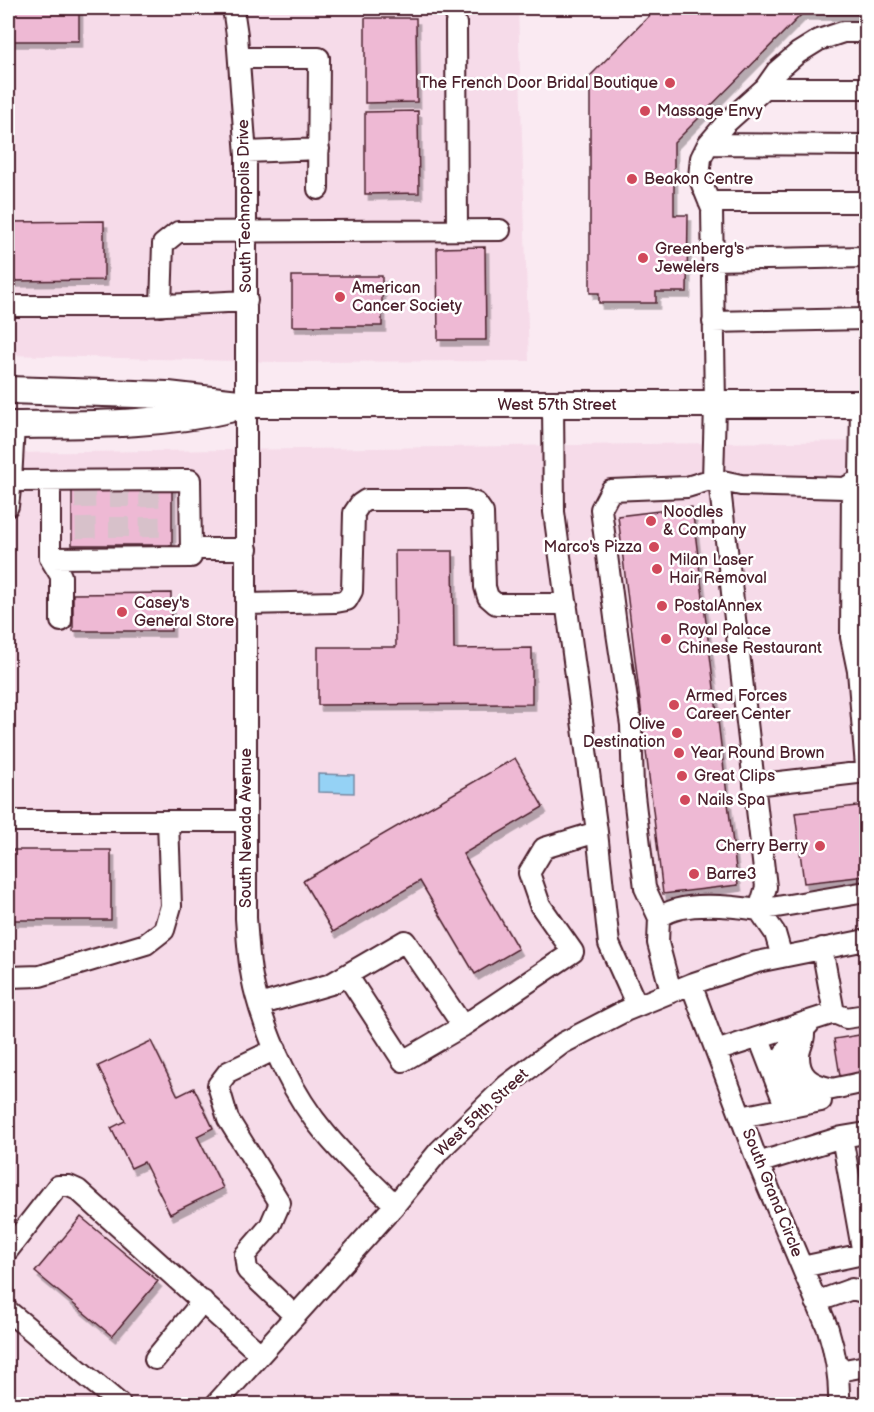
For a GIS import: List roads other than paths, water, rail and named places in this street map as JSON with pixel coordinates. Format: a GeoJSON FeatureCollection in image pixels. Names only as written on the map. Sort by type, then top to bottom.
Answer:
{"type":"FeatureCollection","features":[{"type":"Feature","properties":{"kind":"main road","name":"West 57th Street"},"geometry":{"type":"LineString","coordinates":[[8,390],[168,395],[247,404],[864,404]]}},
{"type":"Feature","properties":{"kind":"main road","name":"West 57th Street"},"geometry":{"type":"LineString","coordinates":[[11,425],[124,423],[183,418],[247,404]]}},
{"type":"Feature","properties":{"kind":"street","name":"South Technopolis Drive"},"geometry":{"type":"LineString","coordinates":[[233,8],[246,152],[247,404]]}},
{"type":"Feature","properties":{"kind":"street"},"geometry":{"type":"LineString","coordinates":[[456,23],[457,230]]}},
{"type":"Feature","properties":{"kind":"street"},"geometry":{"type":"LineString","coordinates":[[759,910],[766,887],[716,480],[712,208],[699,177],[701,158],[708,144],[726,123],[765,88],[777,71],[798,52],[819,40],[843,32],[867,32]]}},
{"type":"Feature","properties":{"kind":"street"},"geometry":{"type":"LineString","coordinates":[[239,58],[319,58],[318,189]]}},
{"type":"Feature","properties":{"kind":"street"},"geometry":{"type":"LineString","coordinates":[[765,88],[867,88]]}},
{"type":"Feature","properties":{"kind":"street"},"geometry":{"type":"LineString","coordinates":[[708,144],[867,145]]}},
{"type":"Feature","properties":{"kind":"street"},"geometry":{"type":"LineString","coordinates":[[246,152],[319,149]]}},
{"type":"Feature","properties":{"kind":"street"},"geometry":{"type":"LineString","coordinates":[[709,202],[867,202]]}},
{"type":"Feature","properties":{"kind":"street"},"geometry":{"type":"LineString","coordinates":[[161,306],[163,244],[178,232],[500,230]]}},
{"type":"Feature","properties":{"kind":"street"},"geometry":{"type":"LineString","coordinates":[[713,260],[867,257]]}},
{"type":"Feature","properties":{"kind":"street"},"geometry":{"type":"LineString","coordinates":[[8,306],[161,306],[247,301]]}},
{"type":"Feature","properties":{"kind":"street"},"geometry":{"type":"LineString","coordinates":[[713,322],[867,319]]}},
{"type":"Feature","properties":{"kind":"street","name":"South Nevada Avenue"},"geometry":{"type":"LineString","coordinates":[[247,404],[246,918],[249,956],[259,1005],[276,1049],[304,1103],[324,1132],[395,1205]]}},
{"type":"Feature","properties":{"kind":"street"},"geometry":{"type":"LineString","coordinates":[[671,992],[658,943],[659,918],[645,888],[633,787],[631,725],[601,509],[611,490],[687,488],[716,480],[741,486],[845,488],[860,479],[864,404]]}},
{"type":"Feature","properties":{"kind":"street"},"geometry":{"type":"LineString","coordinates":[[553,405],[554,512],[597,832],[609,944],[638,1006]]}},
{"type":"Feature","properties":{"kind":"street"},"geometry":{"type":"LineString","coordinates":[[8,506],[11,481],[11,425]]}},
{"type":"Feature","properties":{"kind":"street"},"geometry":{"type":"LineString","coordinates":[[11,481],[149,484],[190,480],[191,558],[150,551],[86,551],[50,558]]}},
{"type":"Feature","properties":{"kind":"street"},"geometry":{"type":"LineString","coordinates":[[50,481],[50,558],[61,576],[61,621]]}},
{"type":"Feature","properties":{"kind":"street"},"geometry":{"type":"LineString","coordinates":[[754,784],[867,769],[862,671],[851,637],[852,484]]}},
{"type":"Feature","properties":{"kind":"street"},"geometry":{"type":"LineString","coordinates":[[246,604],[347,600],[352,591],[354,513],[366,500],[466,500],[476,503],[483,513],[485,587],[488,597],[496,604],[567,604]]}},
{"type":"Feature","properties":{"kind":"street"},"geometry":{"type":"LineString","coordinates":[[191,549],[247,549]]}},
{"type":"Feature","properties":{"kind":"street"},"geometry":{"type":"LineString","coordinates":[[8,820],[246,820]]}},
{"type":"Feature","properties":{"kind":"street"},"geometry":{"type":"LineString","coordinates":[[8,977],[40,976],[50,973],[146,944],[164,930],[171,906],[168,820]]}},
{"type":"Feature","properties":{"kind":"street"},"geometry":{"type":"LineString","coordinates":[[347,975],[404,1061],[463,1026],[573,951],[540,905],[529,873],[544,848],[597,832]]}},
{"type":"Feature","properties":{"kind":"street"},"geometry":{"type":"LineString","coordinates":[[659,918],[667,911],[718,904],[759,910],[867,892]]}},
{"type":"Feature","properties":{"kind":"street"},"geometry":{"type":"LineString","coordinates":[[759,910],[775,933],[782,957]]}},
{"type":"Feature","properties":{"kind":"street","name":"West 59th Street"},"geometry":{"type":"LineString","coordinates":[[216,1404],[395,1205],[439,1151],[507,1085],[563,1043],[638,1006],[691,984],[757,962],[867,940]]}},
{"type":"Feature","properties":{"kind":"street"},"geometry":{"type":"LineString","coordinates":[[259,1005],[331,984],[405,941],[463,1026]]}},
{"type":"Feature","properties":{"kind":"street"},"geometry":{"type":"LineString","coordinates":[[822,948],[834,1013]]}},
{"type":"Feature","properties":{"kind":"street","name":"South Grand Circle"},"geometry":{"type":"LineString","coordinates":[[691,984],[758,1163],[836,1355],[839,1371],[839,1404]]}},
{"type":"Feature","properties":{"kind":"street"},"geometry":{"type":"LineString","coordinates":[[716,1051],[807,1026],[834,1013],[846,1018],[867,1015]]}},
{"type":"Feature","properties":{"kind":"street"},"geometry":{"type":"LineString","coordinates":[[807,1026],[795,1038],[780,1060],[784,1077],[799,1093],[815,1093],[829,1088],[867,1082]]}},
{"type":"Feature","properties":{"kind":"street"},"geometry":{"type":"LineString","coordinates":[[759,1038],[786,1108]]}},
{"type":"Feature","properties":{"kind":"street"},"geometry":{"type":"LineString","coordinates":[[276,1049],[228,1071],[218,1085],[228,1119],[280,1203],[270,1226],[245,1255],[247,1270],[295,1316]]}},
{"type":"Feature","properties":{"kind":"street"},"geometry":{"type":"LineString","coordinates":[[741,1117],[867,1092]]}},
{"type":"Feature","properties":{"kind":"street"},"geometry":{"type":"LineString","coordinates":[[758,1163],[842,1137],[867,1133]]}},
{"type":"Feature","properties":{"kind":"street"},"geometry":{"type":"LineString","coordinates":[[802,1267],[865,1254],[842,1137]]}},
{"type":"Feature","properties":{"kind":"street"},"geometry":{"type":"LineString","coordinates":[[8,1250],[58,1186],[69,1186],[78,1190],[260,1354]]}},
{"type":"Feature","properties":{"kind":"street"},"geometry":{"type":"LineString","coordinates":[[816,1302],[852,1289],[867,1293]]}},
{"type":"Feature","properties":{"kind":"street"},"geometry":{"type":"LineString","coordinates":[[155,1359],[202,1301]]}},
{"type":"Feature","properties":{"kind":"street"},"geometry":{"type":"LineString","coordinates":[[8,1311],[120,1404]]}},
{"type":"Feature","properties":{"kind":"street"},"geometry":{"type":"LineString","coordinates":[[839,1371],[867,1366]]}},
{"type":"Feature","properties":{"kind":"water"},"geometry":{"type":"Polygon","coordinates":[[[318,774],[354,775],[354,793],[318,792],[318,774]]]}},
{"type":"Feature","properties":{"kind":"tunnel"},"geometry":{"type":"LineString","coordinates":[[119,487],[119,545]]}},
{"type":"Feature","properties":{"kind":"tunnel"},"geometry":{"type":"LineString","coordinates":[[149,487],[150,545]]}},
{"type":"Feature","properties":{"kind":"tunnel"},"geometry":{"type":"LineString","coordinates":[[85,488],[86,545]]}},
{"type":"Feature","properties":{"kind":"place","name":"The French Door Bridal Boutique"},"geometry":{"type":"Point","coordinates":[670,83]}},
{"type":"Feature","properties":{"kind":"place","name":"Massage Envy"},"geometry":{"type":"Point","coordinates":[645,111]}},
{"type":"Feature","properties":{"kind":"place","name":"Beakon Centre"},"geometry":{"type":"Point","coordinates":[632,179]}},
{"type":"Feature","properties":{"kind":"place","name":"Greenberg's Jewelers"},"geometry":{"type":"Point","coordinates":[643,258]}},
{"type":"Feature","properties":{"kind":"place","name":"American Cancer Society"},"geometry":{"type":"Point","coordinates":[340,297]}},
{"type":"Feature","properties":{"kind":"place","name":"Noodles & Company"},"geometry":{"type":"Point","coordinates":[651,521]}},
{"type":"Feature","properties":{"kind":"place","name":"Marco's Pizza"},"geometry":{"type":"Point","coordinates":[654,547]}},
{"type":"Feature","properties":{"kind":"place","name":"Milan Laser Hair Removal"},"geometry":{"type":"Point","coordinates":[657,569]}},
{"type":"Feature","properties":{"kind":"place","name":"PostalAnnex"},"geometry":{"type":"Point","coordinates":[662,606]}},
{"type":"Feature","properties":{"kind":"place","name":"Casey's General Store"},"geometry":{"type":"Point","coordinates":[122,612]}},
{"type":"Feature","properties":{"kind":"place","name":"Royal Palace Chinese Restaurant"},"geometry":{"type":"Point","coordinates":[666,639]}},
{"type":"Feature","properties":{"kind":"place","name":"Armed Forces Career Center"},"geometry":{"type":"Point","coordinates":[674,705]}},
{"type":"Feature","properties":{"kind":"place","name":"Olive Destination"},"geometry":{"type":"Point","coordinates":[677,733]}},
{"type":"Feature","properties":{"kind":"place","name":"Year Round Brown"},"geometry":{"type":"Point","coordinates":[679,753]}},
{"type":"Feature","properties":{"kind":"place","name":"Great Clips"},"geometry":{"type":"Point","coordinates":[682,776]}},
{"type":"Feature","properties":{"kind":"place","name":"Nails Spa"},"geometry":{"type":"Point","coordinates":[685,800]}},
{"type":"Feature","properties":{"kind":"place","name":"Cherry Berry"},"geometry":{"type":"Point","coordinates":[820,846]}},
{"type":"Feature","properties":{"kind":"place","name":"Barre3"},"geometry":{"type":"Point","coordinates":[694,874]}}]}
